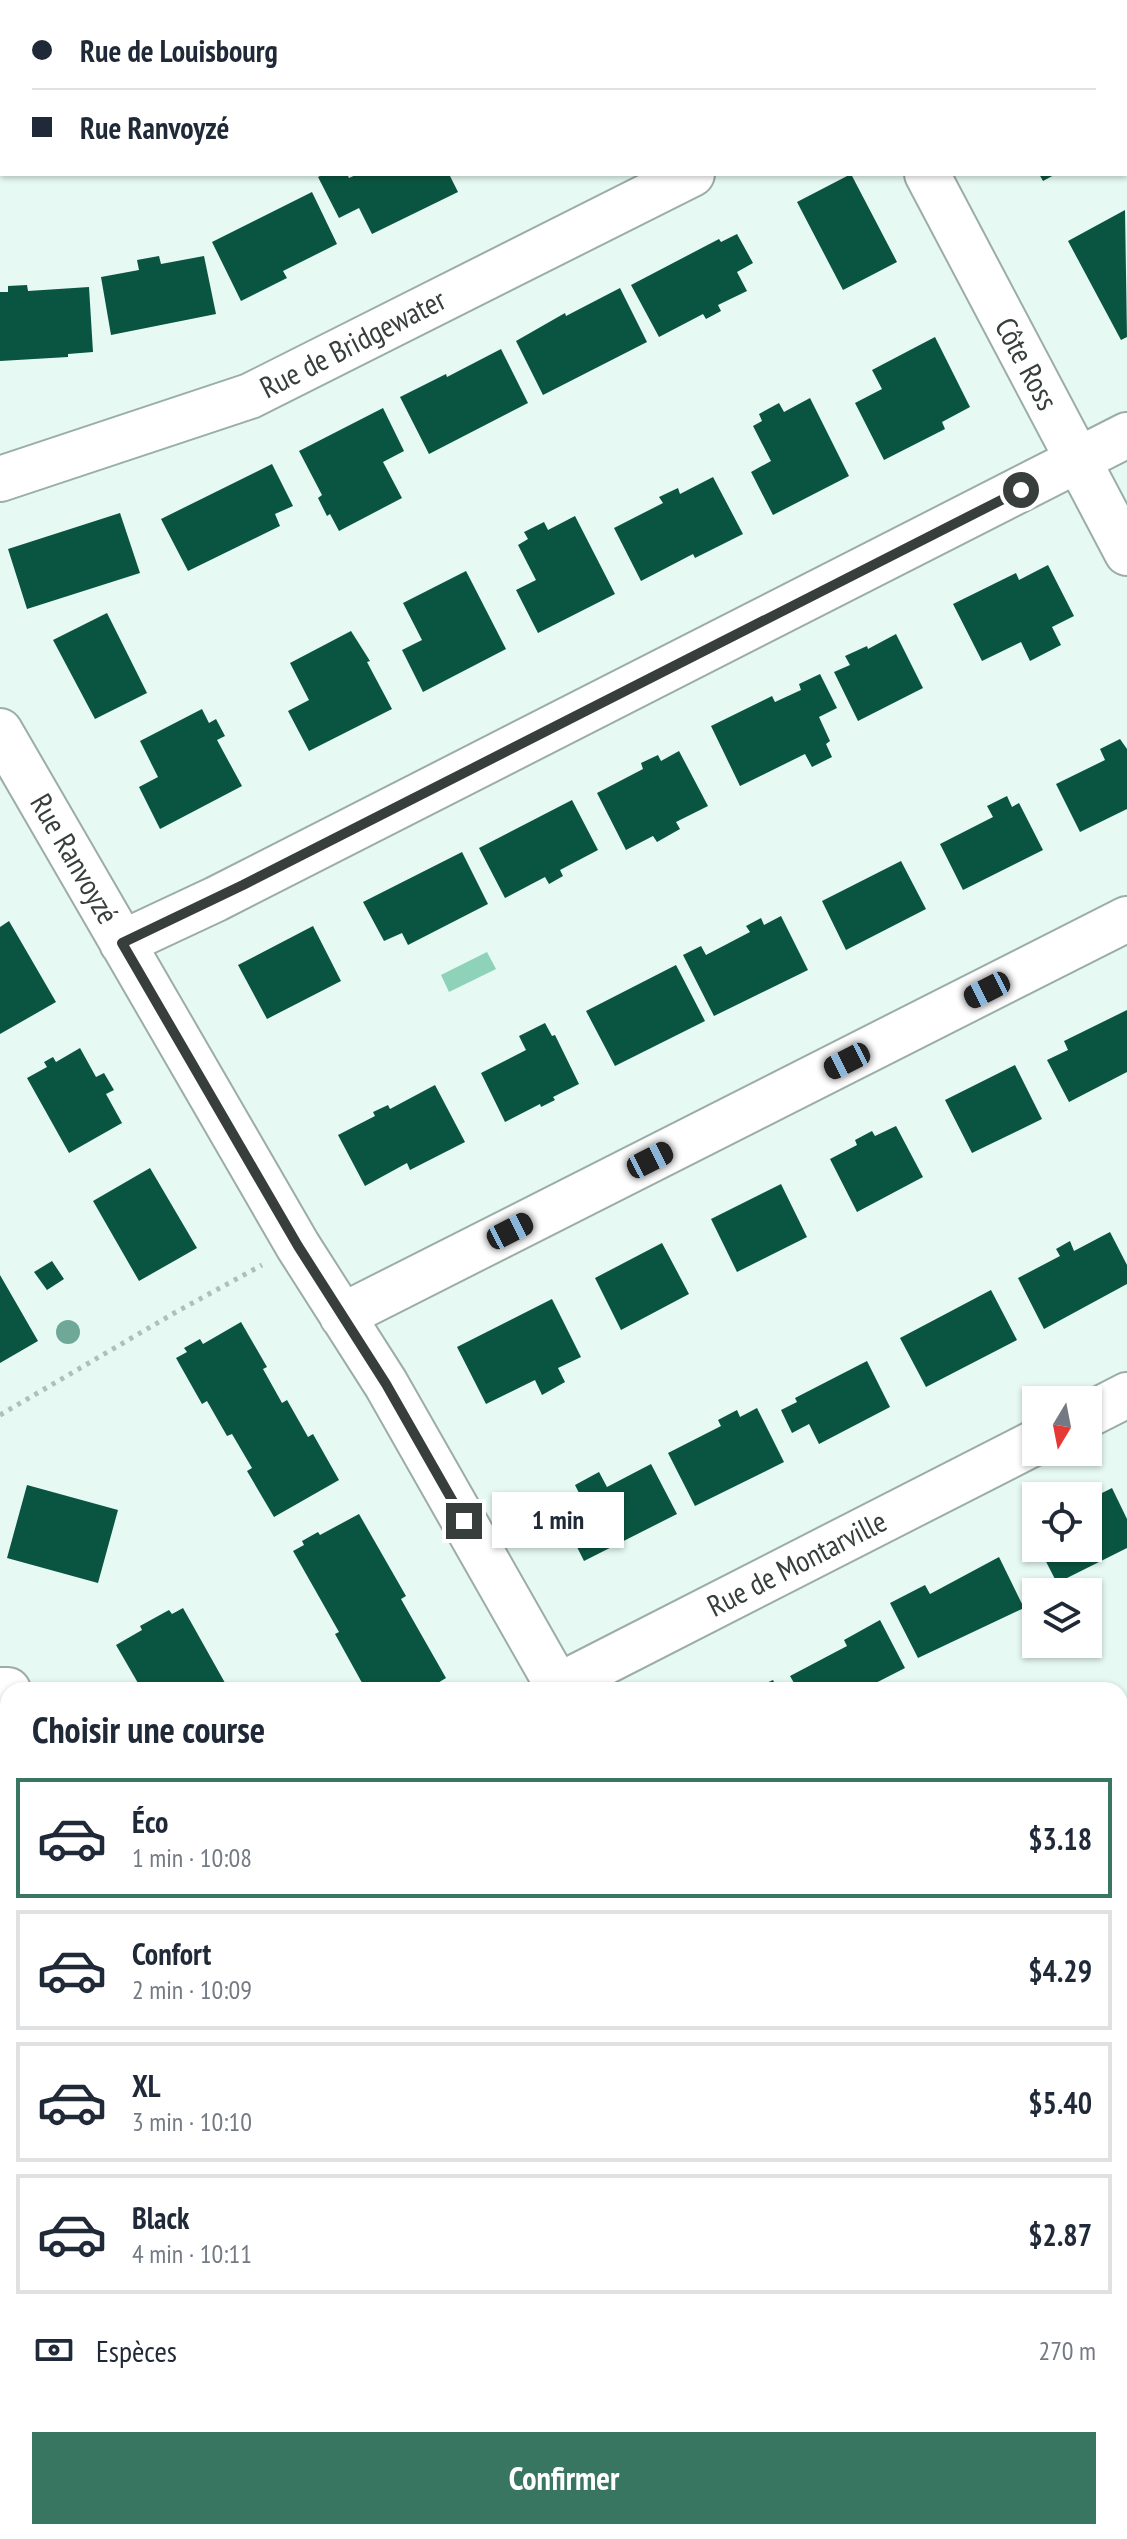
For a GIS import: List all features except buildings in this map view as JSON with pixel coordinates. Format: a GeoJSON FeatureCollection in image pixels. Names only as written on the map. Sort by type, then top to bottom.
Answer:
{"type":"FeatureCollection","features":[{"type":"Feature","properties":{"kind":"street","name":"Rue de Bridgewater"},"geometry":{"type":"LineString","coordinates":[[0,479],[250,396],[688,176]]}},
{"type":"Feature","properties":{"kind":"street","name":"Côte Ross"},"geometry":{"type":"LineString","coordinates":[[928,176],[1127,553]]}},
{"type":"Feature","properties":{"kind":"street"},"geometry":{"type":"LineString","coordinates":[[122,943],[1127,435]]}},
{"type":"Feature","properties":{"kind":"street","name":"Rue Ranvoyzé"},"geometry":{"type":"LineString","coordinates":[[0,731],[298,1246],[386,1384],[556,1682]]}},
{"type":"Feature","properties":{"kind":"street"},"geometry":{"type":"LineString","coordinates":[[342,1316],[1127,919]]}},
{"type":"Feature","properties":{"kind":"street"},"geometry":{"type":"LineString","coordinates":[[1102,1408],[1127,1395]]}},
{"type":"Feature","properties":{"kind":"street","name":"Rue de Montarville"},"geometry":{"type":"LineString","coordinates":[[571,1682],[1022,1449]]}},
{"type":"Feature","properties":{"kind":"path"},"geometry":{"type":"LineString","coordinates":[[0,1415],[176,1312],[298,1246]]}},
{"type":"Feature","properties":{"kind":"shaded area"},"geometry":{"type":"Polygon","coordinates":[[[487,952],[496,969],[449,992],[441,975],[487,952]]]}},
{"type":"Feature","properties":{"kind":"route"},"geometry":{"type":"LineString","coordinates":[[464,1521],[386,1384],[298,1246],[122,943],[243,885],[1021,490]]}}]}
